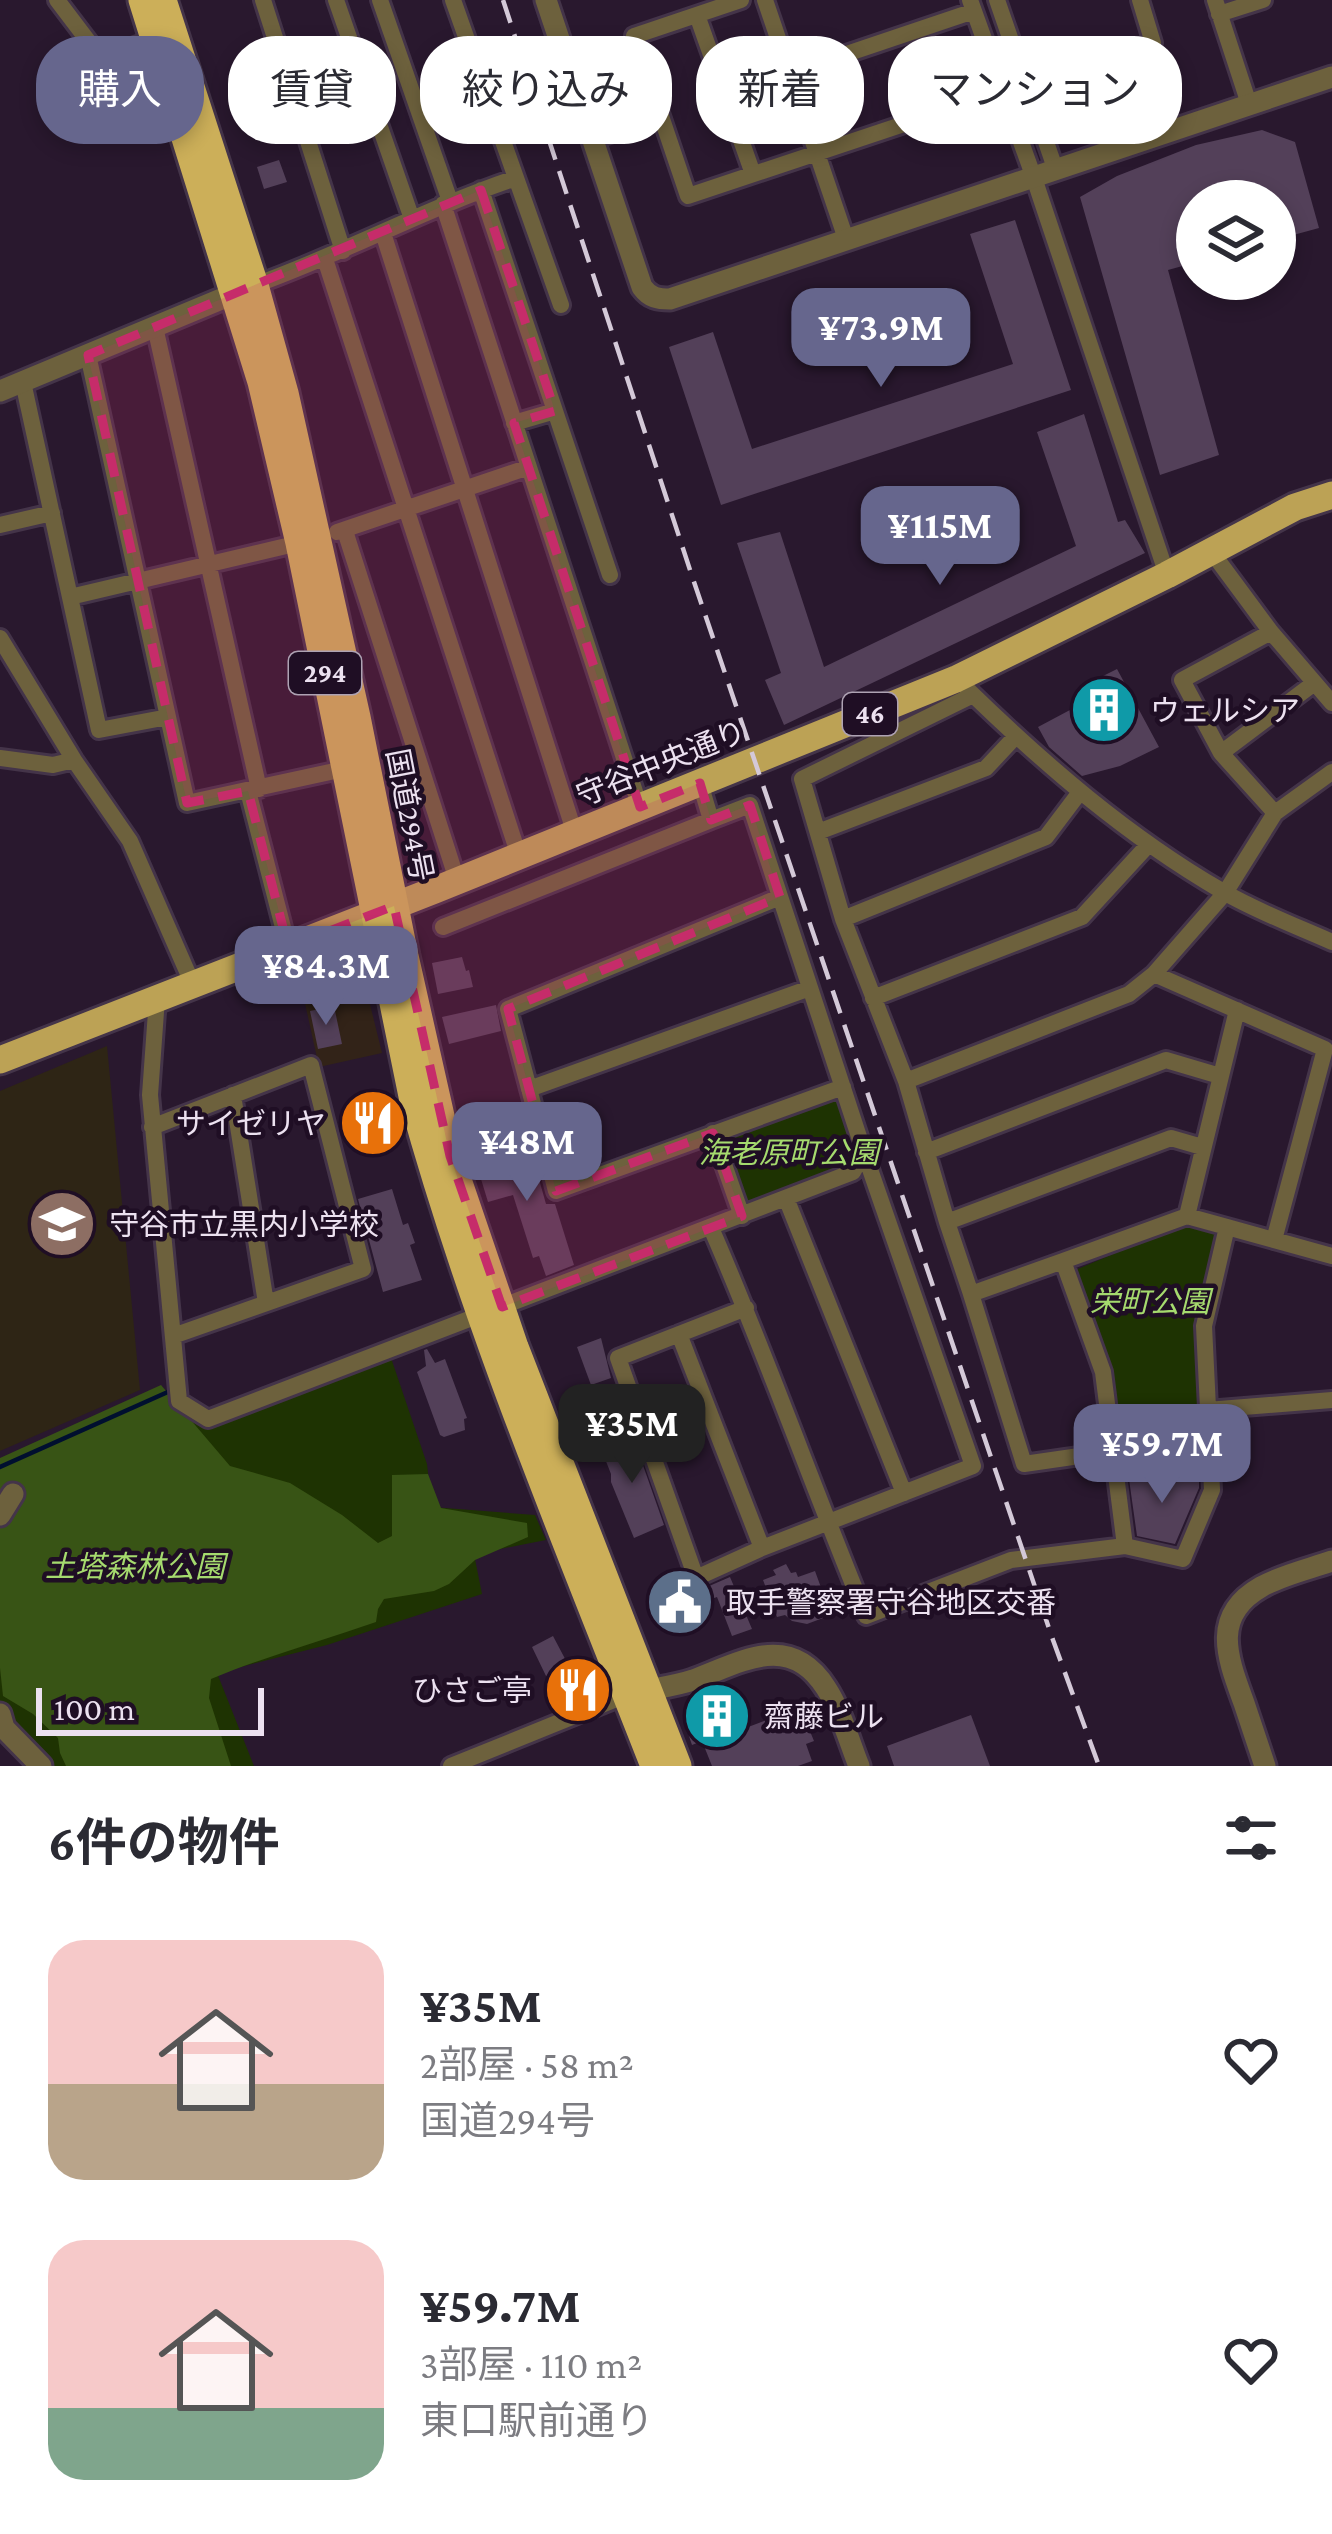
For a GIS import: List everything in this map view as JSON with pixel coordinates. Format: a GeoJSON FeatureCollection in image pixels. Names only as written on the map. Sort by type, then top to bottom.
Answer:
{"type":"FeatureCollection","features":[{"type":"Feature","properties":{"kind":"highway","name":"国道294号"},"geometry":{"type":"LineString","coordinates":[[142,0],[154,36]]}},
{"type":"Feature","properties":{"kind":"highway","name":"国道294号"},"geometry":{"type":"LineString","coordinates":[[163,0],[245,289]]}},
{"type":"Feature","properties":{"kind":"highway","name":"国道294号"},"geometry":{"type":"LineString","coordinates":[[193,144],[285,393],[321,537],[384,910]]}},
{"type":"Feature","properties":{"kind":"highway","name":"国道294号"},"geometry":{"type":"LineString","coordinates":[[321,537],[344,769],[491,1311],[637,1692],[678,1766]]}},
{"type":"Feature","properties":{"kind":"highway","name":"国道294号"},"geometry":{"type":"LineString","coordinates":[[637,1692],[654,1766]]}},
{"type":"Feature","properties":{"kind":"main road","name":"守谷中央通り"},"geometry":{"type":"LineString","coordinates":[[0,1060],[700,783],[965,687],[1295,507],[1332,495]]}},
{"type":"Feature","properties":{"kind":"street"},"geometry":{"type":"LineString","coordinates":[[57,0],[84,36]]}},
{"type":"Feature","properties":{"kind":"street"},"geometry":{"type":"LineString","coordinates":[[263,0],[343,251]]}},
{"type":"Feature","properties":{"kind":"street"},"geometry":{"type":"LineString","coordinates":[[336,0],[412,219]]}},
{"type":"Feature","properties":{"kind":"street"},"geometry":{"type":"LineString","coordinates":[[380,0],[640,807]]}},
{"type":"Feature","properties":{"kind":"street"},"geometry":{"type":"LineString","coordinates":[[453,0],[561,305]]}},
{"type":"Feature","properties":{"kind":"street"},"geometry":{"type":"LineString","coordinates":[[546,0],[558,36]]}},
{"type":"Feature","properties":{"kind":"street"},"geometry":{"type":"LineString","coordinates":[[634,36],[741,0]]}},
{"type":"Feature","properties":{"kind":"street"},"geometry":{"type":"LineString","coordinates":[[765,0],[777,36]]}},
{"type":"Feature","properties":{"kind":"street"},"geometry":{"type":"LineString","coordinates":[[998,0],[1010,36]]}},
{"type":"Feature","properties":{"kind":"street"},"geometry":{"type":"LineString","coordinates":[[1140,0],[1151,36]]}},
{"type":"Feature","properties":{"kind":"street"},"geometry":{"type":"LineString","coordinates":[[1249,104],[1217,7],[1263,0]]}},
{"type":"Feature","properties":{"kind":"street"},"geometry":{"type":"LineString","coordinates":[[864,46],[972,6],[983,36]]}},
{"type":"Feature","properties":{"kind":"street"},"geometry":{"type":"LineString","coordinates":[[697,15],[753,174]]}},
{"type":"Feature","properties":{"kind":"street"},"geometry":{"type":"LineString","coordinates":[[593,144],[642,287],[649,296],[670,299],[1332,77]]}},
{"type":"Feature","properties":{"kind":"street"},"geometry":{"type":"LineString","coordinates":[[670,144],[688,196],[888,129]]}},
{"type":"Feature","properties":{"kind":"street"},"geometry":{"type":"LineString","coordinates":[[814,144],[846,238]]}},
{"type":"Feature","properties":{"kind":"street"},"geometry":{"type":"LineString","coordinates":[[1022,144],[1166,575]]}},
{"type":"Feature","properties":{"kind":"street"},"geometry":{"type":"LineString","coordinates":[[1047,144],[1056,171]]}},
{"type":"Feature","properties":{"kind":"street"},"geometry":{"type":"LineString","coordinates":[[0,391],[325,259],[446,202],[516,178]]}},
{"type":"Feature","properties":{"kind":"street"},"geometry":{"type":"LineString","coordinates":[[481,190],[610,575]]}},
{"type":"Feature","properties":{"kind":"street"},"geometry":{"type":"LineString","coordinates":[[383,233],[574,834]]}},
{"type":"Feature","properties":{"kind":"street"},"geometry":{"type":"LineString","coordinates":[[325,259],[519,856]]}},
{"type":"Feature","properties":{"kind":"street"},"geometry":{"type":"LineString","coordinates":[[155,327],[288,947]]}},
{"type":"Feature","properties":{"kind":"street"},"geometry":{"type":"LineString","coordinates":[[88,355],[187,803],[344,769]]}},
{"type":"Feature","properties":{"kind":"street"},"geometry":{"type":"LineString","coordinates":[[23,382],[99,730],[168,717]]}},
{"type":"Feature","properties":{"kind":"street"},"geometry":{"type":"LineString","coordinates":[[514,423],[555,411]]}},
{"type":"Feature","properties":{"kind":"street"},"geometry":{"type":"LineString","coordinates":[[70,597],[321,537],[529,467]]}},
{"type":"Feature","properties":{"kind":"street"},"geometry":{"type":"LineString","coordinates":[[0,525],[52,513]]}},
{"type":"Feature","properties":{"kind":"street"},"geometry":{"type":"LineString","coordinates":[[321,537],[457,880]]}},
{"type":"Feature","properties":{"kind":"street"},"geometry":{"type":"LineString","coordinates":[[1211,551],[1332,703]]}},
{"type":"Feature","properties":{"kind":"street"},"geometry":{"type":"LineString","coordinates":[[1271,632],[1182,680],[1221,753],[1275,812]]}},
{"type":"Feature","properties":{"kind":"street"},"geometry":{"type":"LineString","coordinates":[[0,638],[130,841],[193,985]]}},
{"type":"Feature","properties":{"kind":"street"},"geometry":{"type":"LineString","coordinates":[[1221,753],[1313,684]]}},
{"type":"Feature","properties":{"kind":"street"},"geometry":{"type":"LineString","coordinates":[[1114,1451],[1024,1464],[906,1081],[843,919],[802,779],[965,687],[1080,792],[1149,844],[1225,893],[1332,942]]}},
{"type":"Feature","properties":{"kind":"street"},"geometry":{"type":"LineString","coordinates":[[818,832],[986,768],[1016,736]]}},
{"type":"Feature","properties":{"kind":"street"},"geometry":{"type":"LineString","coordinates":[[0,758],[53,765],[74,760]]}},
{"type":"Feature","properties":{"kind":"street"},"geometry":{"type":"LineString","coordinates":[[906,1081],[1129,994],[1154,974],[1225,893],[1275,812],[1332,772]]}},
{"type":"Feature","properties":{"kind":"street"},"geometry":{"type":"LineString","coordinates":[[700,783],[711,820]]}},
{"type":"Feature","properties":{"kind":"street"},"geometry":{"type":"LineString","coordinates":[[843,919],[1046,837],[1080,792]]}},
{"type":"Feature","properties":{"kind":"street"},"geometry":{"type":"LineString","coordinates":[[443,927],[750,805],[973,1466],[696,1578],[617,1358],[746,1308]]}},
{"type":"Feature","properties":{"kind":"street"},"geometry":{"type":"LineString","coordinates":[[873,998],[1082,917],[1149,844]]}},
{"type":"Feature","properties":{"kind":"street"},"geometry":{"type":"LineString","coordinates":[[780,897],[508,1009],[556,1191],[843,1088]]}},
{"type":"Feature","properties":{"kind":"street"},"geometry":{"type":"LineString","coordinates":[[1154,974],[1325,1049],[1274,1240]]}},
{"type":"Feature","properties":{"kind":"street"},"geometry":{"type":"LineString","coordinates":[[529,1089],[810,988]]}},
{"type":"Feature","properties":{"kind":"street"},"geometry":{"type":"LineString","coordinates":[[157,998],[150,1095],[179,1401],[208,1419],[853,1172],[864,1152]]}},
{"type":"Feature","properties":{"kind":"street"},"geometry":{"type":"LineString","coordinates":[[1187,1216],[1237,1010]]}},
{"type":"Feature","properties":{"kind":"street"},"geometry":{"type":"LineString","coordinates":[[926,1152],[1166,1060],[1220,1076]]}},
{"type":"Feature","properties":{"kind":"street"},"geometry":{"type":"LineString","coordinates":[[152,1127],[311,1065],[363,1269],[173,1336]]}},
{"type":"Feature","properties":{"kind":"street"},"geometry":{"type":"LineString","coordinates":[[233,1095],[266,1303]]}},
{"type":"Feature","properties":{"kind":"street"},"geometry":{"type":"LineString","coordinates":[[713,1133],[742,1216]]}},
{"type":"Feature","properties":{"kind":"street"},"geometry":{"type":"LineString","coordinates":[[947,1222],[1171,1138],[1202,1147]]}},
{"type":"Feature","properties":{"kind":"street"},"geometry":{"type":"LineString","coordinates":[[786,1198],[904,1493]]}},
{"type":"Feature","properties":{"kind":"street"},"geometry":{"type":"LineString","coordinates":[[971,1294],[1187,1216],[1332,1256]]}},
{"type":"Feature","properties":{"kind":"street"},"geometry":{"type":"LineString","coordinates":[[711,1228],[866,1616],[1011,1560],[1125,1546],[1183,1559],[1212,1490],[1204,1327],[1227,1227]]}},
{"type":"Feature","properties":{"kind":"street"},"geometry":{"type":"LineString","coordinates":[[1063,1261],[1102,1372],[1125,1546]]}},
{"type":"Feature","properties":{"kind":"street"},"geometry":{"type":"LineString","coordinates":[[680,1334],[762,1549]]}},
{"type":"Feature","properties":{"kind":"street"},"geometry":{"type":"LineString","coordinates":[[1207,1410],[1332,1400]]}},
{"type":"Feature","properties":{"kind":"street"},"geometry":{"type":"LineString","coordinates":[[0,1515],[13,1494]]}},
{"type":"Feature","properties":{"kind":"street"},"geometry":{"type":"LineString","coordinates":[[1265,1766],[1230,1665],[1229,1623],[1242,1601],[1262,1586],[1332,1561]]}},
{"type":"Feature","properties":{"kind":"street"},"geometry":{"type":"LineString","coordinates":[[452,1766],[637,1692],[678,1685],[754,1656],[785,1656],[812,1672],[825,1686],[859,1766]]}},
{"type":"Feature","properties":{"kind":"street"},"geometry":{"type":"LineString","coordinates":[[0,1714],[4,1728],[41,1766]]}},
{"type":"Feature","properties":{"kind":"highlighted area"},"geometry":{"type":"Polygon","coordinates":[[[481,190],[555,411],[514,423],[640,807],[700,783],[711,820],[750,805],[780,897],[508,1009],[556,1191],[713,1133],[742,1216],[502,1307],[450,1156],[394,906],[288,947],[248,791],[187,803],[88,355],[481,190]]]}},
{"type":"Feature","properties":{"kind":"shaded area"},"geometry":{"type":"Polygon","coordinates":[[[332,958],[364,980],[382,1053],[319,1067],[297,967],[332,958]]]}},
{"type":"Feature","properties":{"kind":"shaded area","name":"守谷市立黒内小学校"},"geometry":{"type":"Polygon","coordinates":[[[107,1046],[140,1390],[0,1451],[0,1091],[107,1046]]]}},
{"type":"Feature","properties":{"kind":"green space","name":"海老原町公園"},"geometry":{"type":"Polygon","coordinates":[[[843,1087],[864,1152],[853,1172],[742,1216],[713,1133],[843,1087]]]}},
{"type":"Feature","properties":{"kind":"green space","name":"栄町公園"},"geometry":{"type":"Polygon","coordinates":[[[1182,1225],[1222,1236],[1201,1328],[1207,1472],[1126,1475],[1110,1367],[1073,1271],[1182,1225]]]}},
{"type":"Feature","properties":{"kind":"green space","name":"土塔森林公園"},"geometry":{"type":"Polygon","coordinates":[[[389,1352],[427,1464],[432,1507],[535,1515],[546,1540],[474,1554],[482,1594],[327,1645],[217,1673],[254,1766],[41,1766],[0,1714],[0,1515],[179,1401],[208,1419],[389,1352]]]}},
{"type":"Feature","properties":{"kind":"green space","name":"土塔森林公園"},"geometry":{"type":"Polygon","coordinates":[[[161,1385],[230,1466],[290,1483],[378,1543],[392,1536],[392,1475],[428,1474],[441,1508],[527,1523],[528,1537],[475,1560],[434,1591],[384,1599],[376,1622],[211,1679],[209,1698],[231,1766],[66,1766],[58,1738],[33,1714],[3,1696],[0,1458],[161,1385]]]}},
{"type":"Feature","properties":{"kind":"building"},"geometry":{"type":"Polygon","coordinates":[[[1262,130],[1295,142],[1319,228],[1296,234],[1296,180],[1176,180],[1176,268],[1168,270],[1219,455],[1160,475],[1080,197],[1117,176],[1196,145],[1262,130]]]}},
{"type":"Feature","properties":{"kind":"building"},"geometry":{"type":"Polygon","coordinates":[[[279,160],[287,182],[264,189],[257,167],[279,160]]]}},
{"type":"Feature","properties":{"kind":"building"},"geometry":{"type":"Polygon","coordinates":[[[1015,220],[1071,390],[721,505],[669,347],[713,332],[752,449],[1013,364],[970,234],[1015,220]]]}},
{"type":"Feature","properties":{"kind":"building"},"geometry":{"type":"Polygon","coordinates":[[[1084,414],[1118,522],[1125,520],[1145,553],[784,725],[765,680],[781,673],[737,543],[780,532],[824,667],[1076,546],[1037,432],[1084,414]]]}},
{"type":"Feature","properties":{"kind":"building","name":"ウェルシア"},"geometry":{"type":"Polygon","coordinates":[[[1117,669],[1159,747],[1120,766],[1082,776],[1049,747],[1038,727],[1100,694],[1093,681],[1117,669]]]}},
{"type":"Feature","properties":{"kind":"building"},"geometry":{"type":"Polygon","coordinates":[[[462,957],[473,987],[438,994],[432,963],[462,957]]]}},
{"type":"Feature","properties":{"kind":"building"},"geometry":{"type":"Polygon","coordinates":[[[496,1005],[501,1031],[449,1044],[442,1017],[496,1005]]]}},
{"type":"Feature","properties":{"kind":"building"},"geometry":{"type":"Polygon","coordinates":[[[334,1006],[342,1044],[318,1049],[310,1011],[334,1006]]]}},
{"type":"Feature","properties":{"kind":"building"},"geometry":{"type":"Polygon","coordinates":[[[389,1096],[399,1131],[379,1138],[381,1147],[369,1150],[357,1105],[389,1096]]]}},
{"type":"Feature","properties":{"kind":"building"},"geometry":{"type":"Polygon","coordinates":[[[517,1144],[522,1161],[533,1158],[546,1204],[555,1204],[574,1265],[546,1276],[539,1256],[533,1258],[513,1195],[488,1202],[474,1156],[517,1144]]]}},
{"type":"Feature","properties":{"kind":"building"},"geometry":{"type":"Polygon","coordinates":[[[392,1189],[403,1225],[408,1223],[415,1243],[410,1245],[422,1280],[383,1292],[358,1199],[392,1189]]]}},
{"type":"Feature","properties":{"kind":"building"},"geometry":{"type":"Polygon","coordinates":[[[601,1338],[611,1378],[591,1385],[577,1347],[601,1338]]]}},
{"type":"Feature","properties":{"kind":"building"},"geometry":{"type":"Polygon","coordinates":[[[427,1349],[435,1363],[445,1359],[467,1418],[465,1430],[444,1437],[417,1372],[426,1366],[427,1349]]]}},
{"type":"Feature","properties":{"kind":"building"},"geometry":{"type":"Polygon","coordinates":[[[632,1434],[664,1525],[634,1538],[600,1446],[632,1434]]]}},
{"type":"Feature","properties":{"kind":"building"},"geometry":{"type":"Polygon","coordinates":[[[1199,1477],[1199,1488],[1175,1544],[1137,1536],[1129,1479],[1199,1477]]]}},
{"type":"Feature","properties":{"kind":"building"},"geometry":{"type":"Polygon","coordinates":[[[786,1564],[798,1577],[815,1571],[831,1615],[807,1624],[785,1615],[777,1617],[763,1580],[786,1564]]]}},
{"type":"Feature","properties":{"kind":"building"},"geometry":{"type":"Polygon","coordinates":[[[730,1577],[752,1629],[732,1636],[717,1597],[684,1609],[689,1622],[669,1629],[658,1598],[687,1587],[700,1590],[730,1577]]]}},
{"type":"Feature","properties":{"kind":"building"},"geometry":{"type":"Polygon","coordinates":[[[553,1636],[572,1672],[589,1664],[600,1689],[561,1707],[532,1647],[553,1636]]]}},
{"type":"Feature","properties":{"kind":"building"},"geometry":{"type":"Polygon","coordinates":[[[730,1696],[743,1729],[800,1707],[814,1741],[806,1744],[812,1761],[798,1766],[712,1766],[702,1741],[692,1745],[688,1733],[701,1707],[730,1696]]]}},
{"type":"Feature","properties":{"kind":"building"},"geometry":{"type":"Polygon","coordinates":[[[971,1715],[990,1766],[894,1766],[887,1746],[971,1715]]]}},
{"type":"Feature","properties":{"kind":"waterway"},"geometry":{"type":"LineString","coordinates":[[0,1467],[170,1391]]}},
{"type":"Feature","properties":{"kind":"railway"},"geometry":{"type":"LineString","coordinates":[[503,0],[692,576],[1099,1766]]}},
{"type":"Feature","properties":{"kind":"place","name":"ウェルシア"},"geometry":{"type":"Point","coordinates":[1104,710]}},
{"type":"Feature","properties":{"kind":"place","name":"サイゼリヤ"},"geometry":{"type":"Point","coordinates":[373,1123]}},
{"type":"Feature","properties":{"kind":"place","name":"守谷市立黒内小学校"},"geometry":{"type":"Point","coordinates":[62,1224]}},
{"type":"Feature","properties":{"kind":"place","name":"取手警察署守谷地区交番"},"geometry":{"type":"Point","coordinates":[680,1602]}},
{"type":"Feature","properties":{"kind":"place","name":"ひさご亭"},"geometry":{"type":"Point","coordinates":[578,1690]}},
{"type":"Feature","properties":{"kind":"place","name":"齋藤ビル"},"geometry":{"type":"Point","coordinates":[717,1716]}}]}
